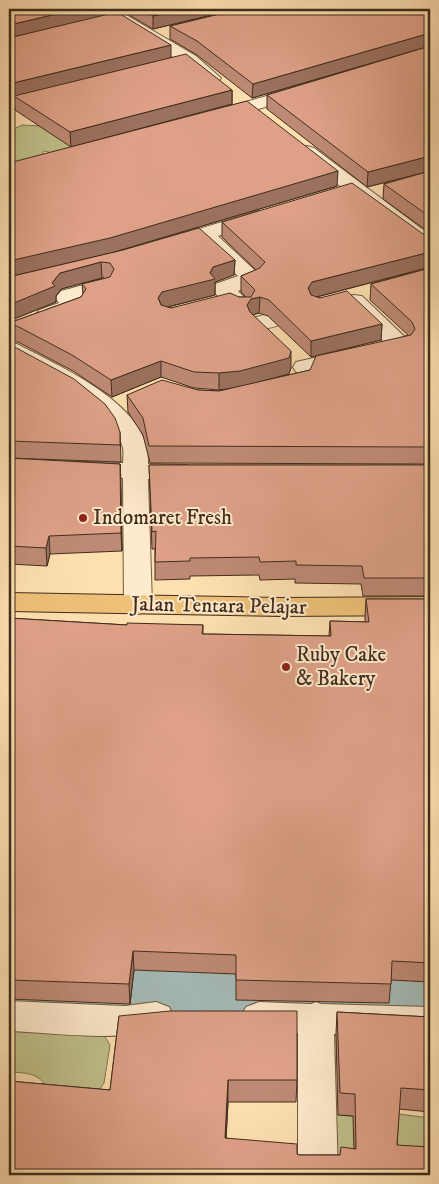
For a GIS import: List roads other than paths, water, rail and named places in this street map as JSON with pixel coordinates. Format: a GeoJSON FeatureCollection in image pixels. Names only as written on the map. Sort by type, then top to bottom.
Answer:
{"type":"FeatureCollection","features":[{"type":"Feature","properties":{"kind":"main road","name":"Jalan Tentara Pelajar"},"geometry":{"type":"LineString","coordinates":[[9,602],[281,607],[430,606]]}},
{"type":"Feature","properties":{"kind":"street"},"geometry":{"type":"LineString","coordinates":[[103,16],[121,18],[190,60],[264,118]]}},
{"type":"Feature","properties":{"kind":"street"},"geometry":{"type":"LineString","coordinates":[[152,36],[171,32]]}},
{"type":"Feature","properties":{"kind":"street"},"geometry":{"type":"LineString","coordinates":[[165,66],[190,60]]}},
{"type":"Feature","properties":{"kind":"street"},"geometry":{"type":"LineString","coordinates":[[202,120],[321,85]]}},
{"type":"Feature","properties":{"kind":"street"},"geometry":{"type":"LineString","coordinates":[[9,105],[64,91]]}},
{"type":"Feature","properties":{"kind":"street"},"geometry":{"type":"LineString","coordinates":[[294,142],[430,244]]}},
{"type":"Feature","properties":{"kind":"street"},"geometry":{"type":"LineString","coordinates":[[334,195],[383,190]]}},
{"type":"Feature","properties":{"kind":"street"},"geometry":{"type":"LineString","coordinates":[[150,249],[279,211]]}},
{"type":"Feature","properties":{"kind":"street"},"geometry":{"type":"LineString","coordinates":[[204,233],[252,278],[223,289],[238,303],[207,306]]}},
{"type":"Feature","properties":{"kind":"street"},"geometry":{"type":"LineString","coordinates":[[102,286],[69,296],[66,298],[74,306],[16,333],[110,409],[122,421],[132,437],[135,448],[138,605]]}},
{"type":"Feature","properties":{"kind":"street"},"geometry":{"type":"LineString","coordinates":[[266,321],[285,347],[298,374],[400,345],[342,300],[376,291]]}},
{"type":"Feature","properties":{"kind":"street"},"geometry":{"type":"LineString","coordinates":[[110,409],[133,399]]}},
{"type":"Feature","properties":{"kind":"street"},"geometry":{"type":"LineString","coordinates":[[9,468],[205,473]]}},
{"type":"Feature","properties":{"kind":"street"},"geometry":{"type":"LineString","coordinates":[[9,1016],[125,1021],[170,1016],[190,1016]]}},
{"type":"Feature","properties":{"kind":"street"},"geometry":{"type":"LineString","coordinates":[[228,1016],[316,1017],[430,1022]]}},
{"type":"Feature","properties":{"kind":"street"},"geometry":{"type":"LineString","coordinates":[[316,1017],[318,1175]]}},
{"type":"Feature","properties":{"kind":"waterway"},"geometry":{"type":"LineString","coordinates":[[9,980],[430,1006]]}},
{"type":"Feature","properties":{"kind":"place","name":"Indomaret Fresh"},"geometry":{"type":"Point","coordinates":[83,518]}},
{"type":"Feature","properties":{"kind":"place","name":"Ruby Cake & Bakery"},"geometry":{"type":"Point","coordinates":[286,667]}}]}
